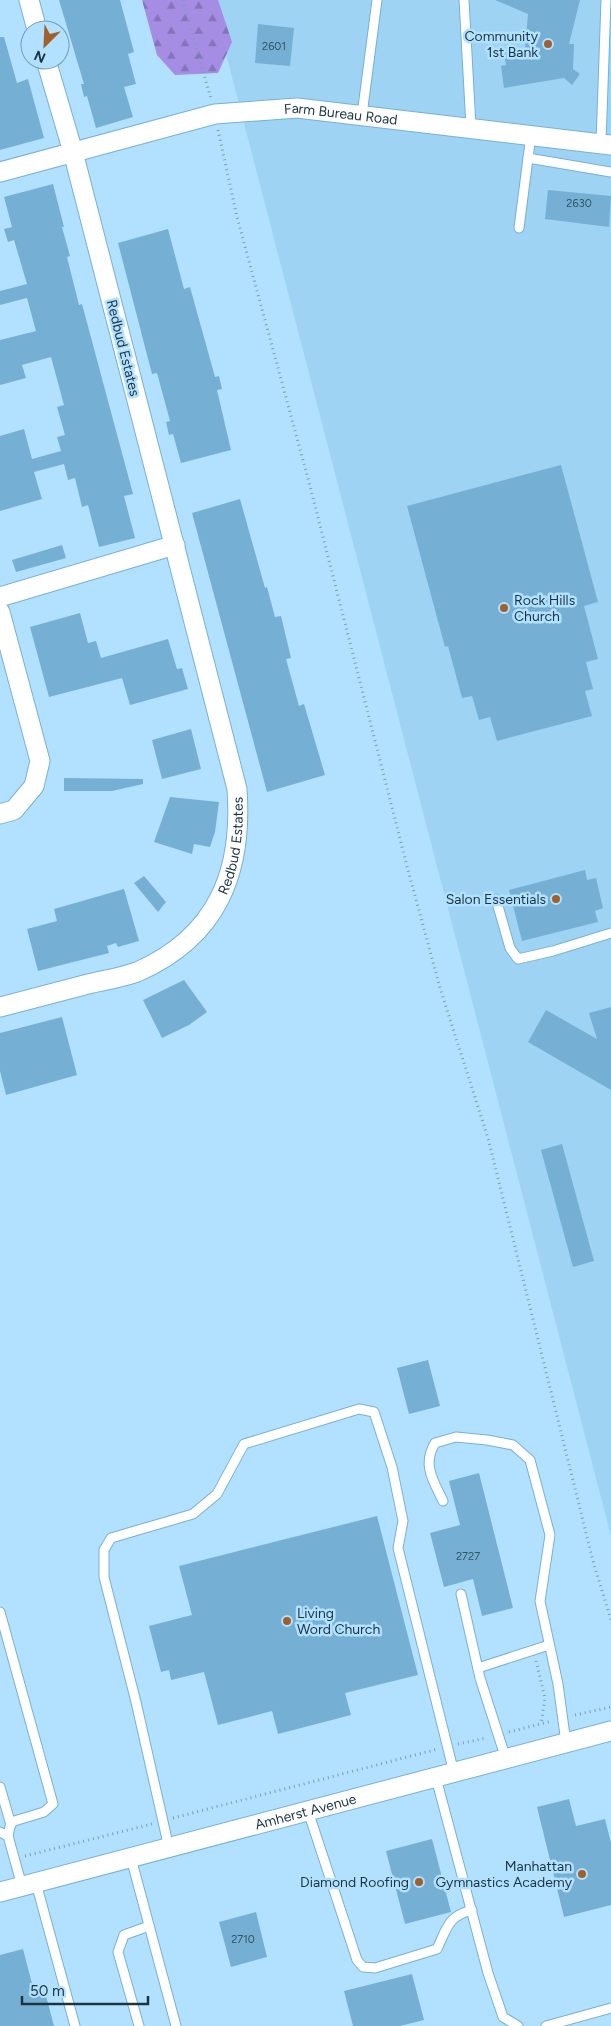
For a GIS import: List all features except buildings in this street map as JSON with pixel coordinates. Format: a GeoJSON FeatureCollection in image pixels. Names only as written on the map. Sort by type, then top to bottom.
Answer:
{"type":"FeatureCollection","features":[{"type":"Feature","properties":{"kind":"street"},"geometry":{"type":"LineString","coordinates":[[29,0],[34,20]]}},
{"type":"Feature","properties":{"kind":"street","name":"Redbud Estates"},"geometry":{"type":"LineString","coordinates":[[0,1006],[135,972],[173,953],[206,920],[220,900],[235,858],[238,836],[237,790],[73,152],[49,70]]}},
{"type":"Feature","properties":{"kind":"street","name":"Farm Bureau Road"},"geometry":{"type":"LineString","coordinates":[[73,152],[215,114],[296,108],[606,144]]}},
{"type":"Feature","properties":{"kind":"street"},"geometry":{"type":"LineString","coordinates":[[0,172],[73,152]]}},
{"type":"Feature","properties":{"kind":"street"},"geometry":{"type":"LineString","coordinates":[[0,597],[175,544]]}},
{"type":"Feature","properties":{"kind":"street"},"geometry":{"type":"LineString","coordinates":[[0,612],[40,761],[34,786],[14,810],[0,814]]}},
{"type":"Feature","properties":{"kind":"street","name":"Amherst Avenue"},"geometry":{"type":"LineString","coordinates":[[0,1892],[611,1731]]}},
{"type":"Feature","properties":{"kind":"lane"},"geometry":{"type":"LineString","coordinates":[[362,115],[377,0]]}},
{"type":"Feature","properties":{"kind":"lane"},"geometry":{"type":"LineString","coordinates":[[464,0],[471,127]]}},
{"type":"Feature","properties":{"kind":"lane"},"geometry":{"type":"LineString","coordinates":[[606,0],[606,144]]}},
{"type":"Feature","properties":{"kind":"lane"},"geometry":{"type":"LineString","coordinates":[[519,228],[531,135]]}},
{"type":"Feature","properties":{"kind":"lane"},"geometry":{"type":"LineString","coordinates":[[528,158],[611,172]]}},
{"type":"Feature","properties":{"kind":"lane"},"geometry":{"type":"LineString","coordinates":[[496,900],[510,948],[518,959],[553,952],[611,933]]}},
{"type":"Feature","properties":{"kind":"lane"},"geometry":{"type":"LineString","coordinates":[[169,1848],[136,1702],[104,1577],[104,1550],[111,1538],[193,1514],[217,1494],[244,1444],[360,1409],[374,1412],[392,1467],[403,1521],[398,1548],[454,1773]]}},
{"type":"Feature","properties":{"kind":"lane"},"geometry":{"type":"LineString","coordinates":[[443,1501],[429,1471],[428,1455],[435,1443],[456,1437],[487,1440],[513,1445],[530,1460],[550,1535],[540,1601],[558,1684],[566,1743]]}},
{"type":"Feature","properties":{"kind":"lane"},"geometry":{"type":"LineString","coordinates":[[461,1594],[478,1668],[506,1759]]}},
{"type":"Feature","properties":{"kind":"lane"},"geometry":{"type":"LineString","coordinates":[[0,1612],[53,1804],[44,1812],[11,1822],[11,1825],[4,1834],[14,1858],[29,1884],[75,2026]]}},
{"type":"Feature","properties":{"kind":"lane"},"geometry":{"type":"LineString","coordinates":[[478,1668],[549,1645]]}},
{"type":"Feature","properties":{"kind":"lane"},"geometry":{"type":"LineString","coordinates":[[436,1778],[503,2016],[518,2026]]}},
{"type":"Feature","properties":{"kind":"lane"},"geometry":{"type":"LineString","coordinates":[[0,1787],[11,1825]]}},
{"type":"Feature","properties":{"kind":"lane"},"geometry":{"type":"LineString","coordinates":[[308,1811],[357,1960],[363,1966],[375,1968],[437,1948],[450,1919],[460,1913],[472,1910]]}},
{"type":"Feature","properties":{"kind":"lane"},"geometry":{"type":"LineString","coordinates":[[131,1858],[176,2026]]}},
{"type":"Feature","properties":{"kind":"lane"},"geometry":{"type":"LineString","coordinates":[[139,2026],[118,1952],[124,1935],[149,1926]]}},
{"type":"Feature","properties":{"kind":"lane"},"geometry":{"type":"LineString","coordinates":[[546,2026],[611,2008]]}},
{"type":"Feature","properties":{"kind":"path"},"geometry":{"type":"LineString","coordinates":[[183,0],[215,114],[237,217],[312,496],[408,870],[440,988],[488,1138],[593,1561],[611,1620]]}},
{"type":"Feature","properties":{"kind":"path"},"geometry":{"type":"LineString","coordinates":[[533,1650],[545,1698],[541,1724]]}},
{"type":"Feature","properties":{"kind":"path"},"geometry":{"type":"LineString","coordinates":[[14,1858],[611,1707]]}},
{"type":"Feature","properties":{"kind":"shaded area"},"geometry":{"type":"Polygon","coordinates":[[[212,0],[611,0],[611,1536],[212,0]]]}},
{"type":"Feature","properties":{"kind":"green space"},"geometry":{"type":"Polygon","coordinates":[[[142,0],[218,0],[232,42],[218,73],[175,75],[157,55],[142,0]]]}},
{"type":"Feature","properties":{"kind":"place","name":"Community 1st Bank"},"geometry":{"type":"Point","coordinates":[548,44]}},
{"type":"Feature","properties":{"kind":"place","name":"Rock Hills Church"},"geometry":{"type":"Point","coordinates":[504,608]}},
{"type":"Feature","properties":{"kind":"place","name":"Salon Essentials"},"geometry":{"type":"Point","coordinates":[556,899]}},
{"type":"Feature","properties":{"kind":"place","name":"Living Word Church"},"geometry":{"type":"Point","coordinates":[287,1621]}},
{"type":"Feature","properties":{"kind":"place","name":"Manhattan Gymnastics Academy"},"geometry":{"type":"Point","coordinates":[582,1874]}},
{"type":"Feature","properties":{"kind":"place","name":"Diamond Roofing"},"geometry":{"type":"Point","coordinates":[419,1882]}}]}
